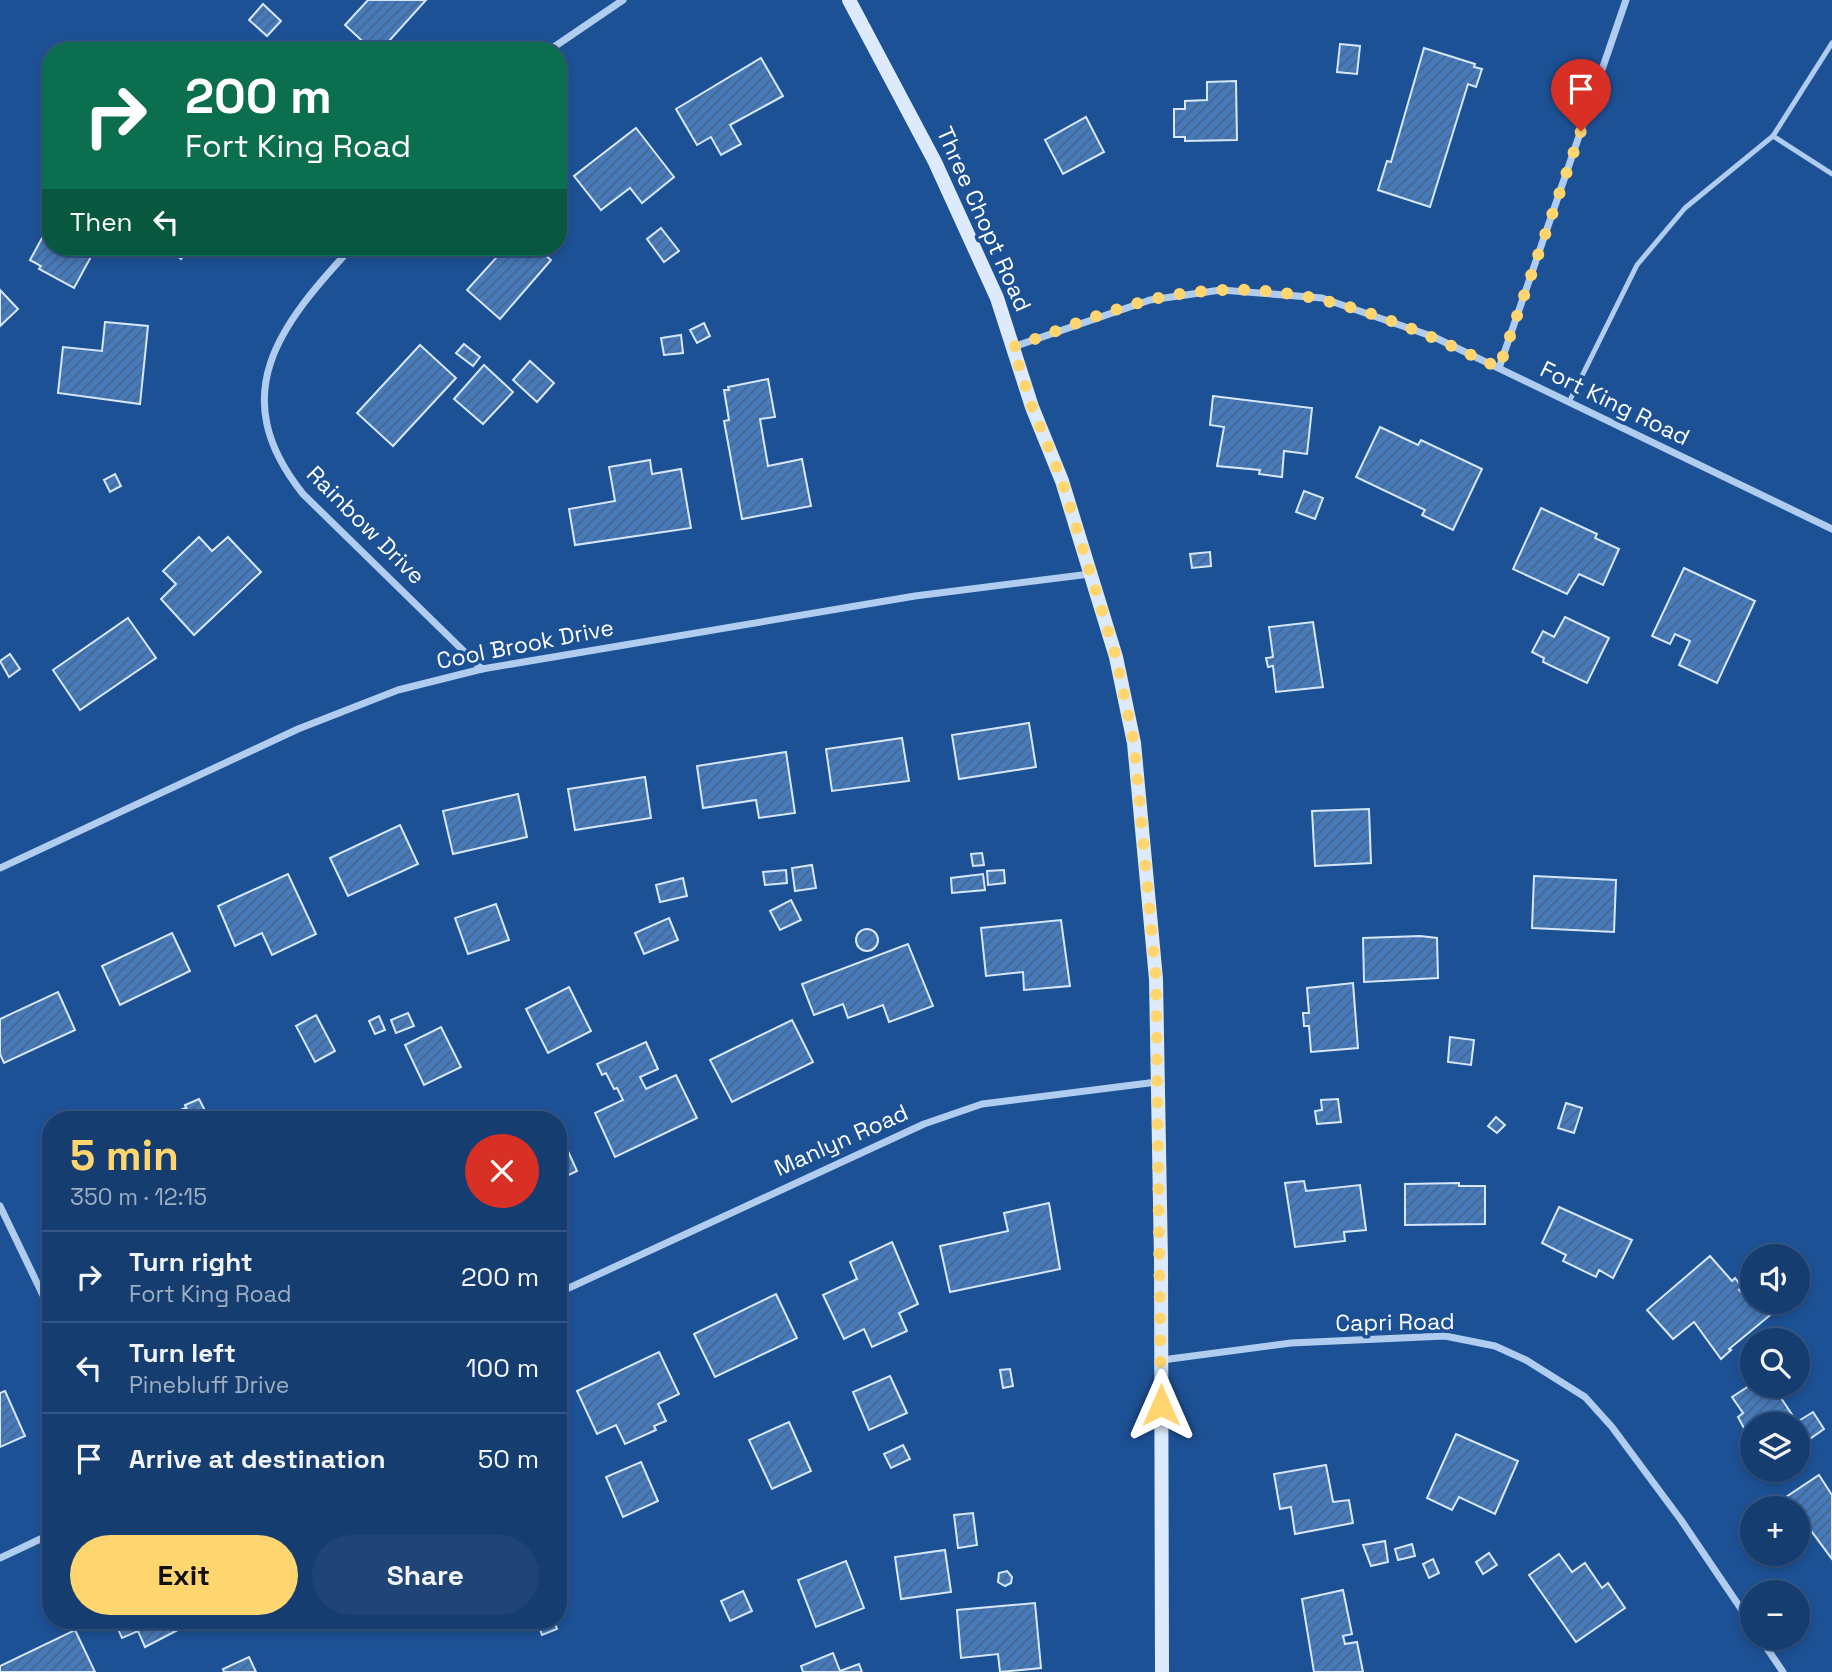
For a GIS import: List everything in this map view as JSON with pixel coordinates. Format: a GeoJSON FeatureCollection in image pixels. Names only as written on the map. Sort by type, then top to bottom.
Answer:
{"type":"FeatureCollection","features":[{"type":"Feature","properties":{"kind":"main road","name":"Three Chopt Road"},"geometry":{"type":"LineString","coordinates":[[849,0],[880,55],[976,246],[1032,407],[1062,481],[1116,657],[1134,743],[1156,979],[1163,1672]]}},
{"type":"Feature","properties":{"kind":"street"},"geometry":{"type":"LineString","coordinates":[[561,42],[623,0]]}},
{"type":"Feature","properties":{"kind":"street"},"geometry":{"type":"LineString","coordinates":[[1499,368],[1626,0]]}},
{"type":"Feature","properties":{"kind":"street","name":"Rainbow Drive"},"geometry":{"type":"LineString","coordinates":[[344,256],[322,279],[280,339],[265,378],[265,426],[284,470],[303,494],[482,669]]}},
{"type":"Feature","properties":{"kind":"street","name":"Fort King Road"},"geometry":{"type":"LineString","coordinates":[[1013,347],[1150,300],[1221,290],[1290,293],[1354,307],[1434,337],[1832,529]]}},
{"type":"Feature","properties":{"kind":"street","name":"Cool Brook Drive"},"geometry":{"type":"LineString","coordinates":[[0,868],[298,729],[398,690],[482,669],[915,596],[1091,574]]}},
{"type":"Feature","properties":{"kind":"street","name":"Manlyn Road"},"geometry":{"type":"LineString","coordinates":[[567,1289],[924,1124],[982,1104],[1157,1082]]}},
{"type":"Feature","properties":{"kind":"street"},"geometry":{"type":"LineString","coordinates":[[0,1206],[42,1293]]}},
{"type":"Feature","properties":{"kind":"street","name":"Capri Road"},"geometry":{"type":"LineString","coordinates":[[1161,1360],[1291,1343],[1445,1336],[1495,1346],[1526,1360],[1585,1397],[1612,1427],[1681,1520],[1740,1607]]}},
{"type":"Feature","properties":{"kind":"street"},"geometry":{"type":"LineString","coordinates":[[0,1558],[42,1538]]}},
{"type":"Feature","properties":{"kind":"street"},"geometry":{"type":"LineString","coordinates":[[1768,1650],[1783,1672]]}},
{"type":"Feature","properties":{"kind":"lane"},"geometry":{"type":"LineString","coordinates":[[1569,402],[1637,265],[1685,208],[1773,136],[1832,43]]}},
{"type":"Feature","properties":{"kind":"lane"},"geometry":{"type":"LineString","coordinates":[[1773,136],[1832,174]]}},
{"type":"Feature","properties":{"kind":"building"},"geometry":{"type":"Polygon","coordinates":[[[368,0],[426,0],[388,42],[363,42],[345,25],[368,0]]]}},
{"type":"Feature","properties":{"kind":"building"},"geometry":{"type":"Polygon","coordinates":[[[263,4],[281,21],[267,36],[249,20],[263,4]]]}},
{"type":"Feature","properties":{"kind":"building"},"geometry":{"type":"Polygon","coordinates":[[[1340,44],[1360,46],[1357,74],[1337,72],[1340,44]]]}},
{"type":"Feature","properties":{"kind":"building"},"geometry":{"type":"Polygon","coordinates":[[[1424,48],[1475,64],[1474,67],[1482,69],[1476,87],[1468,84],[1430,207],[1378,190],[1387,161],[1391,162],[1424,48]]]}},
{"type":"Feature","properties":{"kind":"building"},"geometry":{"type":"Polygon","coordinates":[[[761,58],[783,96],[730,125],[741,144],[721,155],[711,137],[697,145],[676,109],[761,58]]]}},
{"type":"Feature","properties":{"kind":"building"},"geometry":{"type":"Polygon","coordinates":[[[1236,81],[1237,140],[1185,141],[1185,137],[1174,137],[1174,109],[1185,109],[1185,101],[1207,100],[1207,82],[1236,81]]]}},
{"type":"Feature","properties":{"kind":"building"},"geometry":{"type":"Polygon","coordinates":[[[1086,117],[1104,152],[1063,174],[1045,140],[1086,117]]]}},
{"type":"Feature","properties":{"kind":"building"},"geometry":{"type":"Polygon","coordinates":[[[636,128],[674,177],[642,203],[630,188],[601,210],[574,176],[636,128]]]}},
{"type":"Feature","properties":{"kind":"building"},"geometry":{"type":"Polygon","coordinates":[[[661,228],[679,251],[664,262],[647,239],[661,228]]]}},
{"type":"Feature","properties":{"kind":"building"},"geometry":{"type":"Polygon","coordinates":[[[42,238],[42,256],[91,256],[74,288],[39,269],[41,266],[30,260],[42,238]]]}},
{"type":"Feature","properties":{"kind":"building"},"geometry":{"type":"Polygon","coordinates":[[[498,256],[546,256],[551,260],[500,319],[467,290],[498,256]]]}},
{"type":"Feature","properties":{"kind":"building"},"geometry":{"type":"Polygon","coordinates":[[[0,290],[18,309],[0,326],[0,290]]]}},
{"type":"Feature","properties":{"kind":"building"},"geometry":{"type":"Polygon","coordinates":[[[105,322],[148,326],[140,404],[58,393],[63,347],[102,351],[105,322]]]}},
{"type":"Feature","properties":{"kind":"building"},"geometry":{"type":"Polygon","coordinates":[[[704,323],[710,336],[697,343],[690,330],[704,323]]]}},
{"type":"Feature","properties":{"kind":"building"},"geometry":{"type":"Polygon","coordinates":[[[681,335],[683,353],[664,355],[661,338],[681,335]]]}},
{"type":"Feature","properties":{"kind":"building"},"geometry":{"type":"Polygon","coordinates":[[[464,344],[480,357],[473,366],[456,353],[464,344]]]}},
{"type":"Feature","properties":{"kind":"building"},"geometry":{"type":"Polygon","coordinates":[[[420,345],[456,378],[393,446],[357,413],[420,345]]]}},
{"type":"Feature","properties":{"kind":"building"},"geometry":{"type":"Polygon","coordinates":[[[530,361],[554,383],[537,402],[513,380],[530,361]]]}},
{"type":"Feature","properties":{"kind":"building"},"geometry":{"type":"Polygon","coordinates":[[[484,365],[513,392],[483,424],[454,399],[484,365]]]}},
{"type":"Feature","properties":{"kind":"building"},"geometry":{"type":"Polygon","coordinates":[[[768,379],[775,417],[760,419],[768,466],[802,459],[811,506],[742,519],[724,421],[729,420],[724,390],[768,379]]]}},
{"type":"Feature","properties":{"kind":"building"},"geometry":{"type":"Polygon","coordinates":[[[1213,396],[1312,408],[1307,454],[1284,451],[1282,477],[1259,474],[1260,470],[1217,466],[1224,427],[1210,425],[1213,396]]]}},
{"type":"Feature","properties":{"kind":"building"},"geometry":{"type":"Polygon","coordinates":[[[1380,427],[1418,445],[1421,440],[1482,469],[1453,530],[1422,515],[1425,510],[1356,477],[1380,427]]]}},
{"type":"Feature","properties":{"kind":"building"},"geometry":{"type":"Polygon","coordinates":[[[650,460],[652,474],[681,469],[691,528],[575,545],[569,509],[615,501],[609,467],[650,460]]]}},
{"type":"Feature","properties":{"kind":"building"},"geometry":{"type":"Polygon","coordinates":[[[115,474],[121,486],[110,492],[104,480],[115,474]]]}},
{"type":"Feature","properties":{"kind":"building"},"geometry":{"type":"Polygon","coordinates":[[[1304,491],[1323,498],[1315,519],[1296,512],[1304,491]]]}},
{"type":"Feature","properties":{"kind":"building"},"geometry":{"type":"Polygon","coordinates":[[[1541,508],[1597,534],[1595,538],[1619,549],[1603,585],[1579,574],[1567,594],[1513,569],[1541,508]]]}},
{"type":"Feature","properties":{"kind":"building"},"geometry":{"type":"Polygon","coordinates":[[[199,537],[212,551],[228,537],[261,572],[194,635],[161,599],[176,584],[163,571],[199,537]]]}},
{"type":"Feature","properties":{"kind":"building"},"geometry":{"type":"Polygon","coordinates":[[[1210,552],[1211,566],[1192,568],[1190,554],[1210,552]]]}},
{"type":"Feature","properties":{"kind":"building"},"geometry":{"type":"Polygon","coordinates":[[[1684,568],[1755,601],[1717,683],[1679,665],[1690,641],[1675,634],[1670,644],[1652,636],[1684,568]]]}},
{"type":"Feature","properties":{"kind":"building"},"geometry":{"type":"Polygon","coordinates":[[[1565,617],[1609,638],[1587,683],[1543,662],[1544,658],[1532,652],[1543,631],[1554,637],[1565,617]]]}},
{"type":"Feature","properties":{"kind":"building"},"geometry":{"type":"Polygon","coordinates":[[[128,618],[156,658],[80,710],[53,670],[128,618]]]}},
{"type":"Feature","properties":{"kind":"building"},"geometry":{"type":"Polygon","coordinates":[[[1313,622],[1323,687],[1276,692],[1273,666],[1268,667],[1266,658],[1273,657],[1269,627],[1313,622]]]}},
{"type":"Feature","properties":{"kind":"building"},"geometry":{"type":"Polygon","coordinates":[[[10,654],[20,669],[9,677],[0,661],[10,654]]]}},
{"type":"Feature","properties":{"kind":"building"},"geometry":{"type":"Polygon","coordinates":[[[1029,723],[1036,767],[959,779],[952,735],[1029,723]]]}},
{"type":"Feature","properties":{"kind":"building"},"geometry":{"type":"Polygon","coordinates":[[[902,738],[909,781],[832,791],[826,749],[902,738]]]}},
{"type":"Feature","properties":{"kind":"building"},"geometry":{"type":"Polygon","coordinates":[[[786,752],[795,813],[759,818],[756,800],[703,808],[697,766],[786,752]]]}},
{"type":"Feature","properties":{"kind":"building"},"geometry":{"type":"Polygon","coordinates":[[[645,777],[651,818],[575,830],[568,789],[645,777]]]}},
{"type":"Feature","properties":{"kind":"building"},"geometry":{"type":"Polygon","coordinates":[[[518,794],[527,837],[453,854],[443,811],[518,794]]]}},
{"type":"Feature","properties":{"kind":"building"},"geometry":{"type":"Polygon","coordinates":[[[1369,809],[1371,863],[1315,866],[1312,811],[1369,809]]]}},
{"type":"Feature","properties":{"kind":"building"},"geometry":{"type":"Polygon","coordinates":[[[400,825],[418,864],[348,896],[330,858],[400,825]]]}},
{"type":"Feature","properties":{"kind":"building"},"geometry":{"type":"Polygon","coordinates":[[[982,853],[984,865],[973,866],[971,854],[982,853]]]}},
{"type":"Feature","properties":{"kind":"building"},"geometry":{"type":"Polygon","coordinates":[[[812,865],[816,888],[795,891],[792,868],[812,865]]]}},
{"type":"Feature","properties":{"kind":"building"},"geometry":{"type":"Polygon","coordinates":[[[786,870],[787,883],[765,885],[763,872],[786,870]]]}},
{"type":"Feature","properties":{"kind":"building"},"geometry":{"type":"Polygon","coordinates":[[[1004,870],[1005,883],[988,885],[987,871],[1004,870]]]}},
{"type":"Feature","properties":{"kind":"building"},"geometry":{"type":"Polygon","coordinates":[[[288,874],[316,934],[272,955],[262,933],[235,946],[218,906],[288,874]]]}},
{"type":"Feature","properties":{"kind":"building"},"geometry":{"type":"Polygon","coordinates":[[[983,874],[985,890],[952,893],[951,878],[983,874]]]}},
{"type":"Feature","properties":{"kind":"building"},"geometry":{"type":"Polygon","coordinates":[[[1534,876],[1616,880],[1614,932],[1532,928],[1534,876]]]}},
{"type":"Feature","properties":{"kind":"building"},"geometry":{"type":"Polygon","coordinates":[[[683,878],[687,896],[660,902],[656,885],[683,878]]]}},
{"type":"Feature","properties":{"kind":"building"},"geometry":{"type":"Polygon","coordinates":[[[791,900],[801,920],[780,930],[770,911],[791,900]]]}},
{"type":"Feature","properties":{"kind":"building"},"geometry":{"type":"Polygon","coordinates":[[[496,904],[509,940],[468,954],[455,918],[496,904]]]}},
{"type":"Feature","properties":{"kind":"building"},"geometry":{"type":"Polygon","coordinates":[[[669,918],[678,940],[644,954],[635,933],[669,918]]]}},
{"type":"Feature","properties":{"kind":"building"},"geometry":{"type":"Polygon","coordinates":[[[1061,920],[1070,986],[1024,990],[1023,972],[986,976],[981,928],[1061,920]]]}},
{"type":"Feature","properties":{"kind":"building"},"geometry":{"type":"Polygon","coordinates":[[[867,929],[875,932],[878,940],[875,948],[867,951],[859,948],[856,940],[859,932],[867,929]]]}},
{"type":"Feature","properties":{"kind":"building"},"geometry":{"type":"Polygon","coordinates":[[[172,933],[190,971],[120,1005],[102,966],[172,933]]]}},
{"type":"Feature","properties":{"kind":"building"},"geometry":{"type":"Polygon","coordinates":[[[1363,938],[1437,938],[1438,978],[1364,982],[1363,938]]]}},
{"type":"Feature","properties":{"kind":"building"},"geometry":{"type":"Polygon","coordinates":[[[908,944],[933,1006],[889,1022],[883,1005],[848,1018],[843,1004],[814,1015],[802,984],[908,944]]]}},
{"type":"Feature","properties":{"kind":"building"},"geometry":{"type":"Polygon","coordinates":[[[1353,983],[1358,1048],[1311,1052],[1309,1026],[1304,1026],[1303,1013],[1309,1013],[1307,988],[1353,983]]]}},
{"type":"Feature","properties":{"kind":"building"},"geometry":{"type":"Polygon","coordinates":[[[569,987],[591,1031],[548,1053],[526,1009],[569,987]]]}},
{"type":"Feature","properties":{"kind":"building"},"geometry":{"type":"Polygon","coordinates":[[[58,992],[75,1030],[4,1063],[0,1054],[0,1019],[58,992]]]}},
{"type":"Feature","properties":{"kind":"building"},"geometry":{"type":"Polygon","coordinates":[[[408,1013],[414,1026],[396,1033],[391,1020],[408,1013]]]}},
{"type":"Feature","properties":{"kind":"building"},"geometry":{"type":"Polygon","coordinates":[[[316,1015],[335,1051],[315,1062],[296,1026],[316,1015]]]}},
{"type":"Feature","properties":{"kind":"building"},"geometry":{"type":"Polygon","coordinates":[[[379,1016],[385,1030],[375,1034],[369,1021],[379,1016]]]}},
{"type":"Feature","properties":{"kind":"building"},"geometry":{"type":"Polygon","coordinates":[[[792,1020],[813,1062],[732,1102],[710,1060],[792,1020]]]}},
{"type":"Feature","properties":{"kind":"building"},"geometry":{"type":"Polygon","coordinates":[[[441,1027],[461,1067],[424,1085],[405,1045],[441,1027]]]}},
{"type":"Feature","properties":{"kind":"building"},"geometry":{"type":"Polygon","coordinates":[[[1450,1037],[1474,1040],[1471,1065],[1448,1062],[1450,1037]]]}},
{"type":"Feature","properties":{"kind":"building"},"geometry":{"type":"Polygon","coordinates":[[[646,1042],[658,1069],[640,1077],[646,1089],[676,1075],[697,1118],[615,1157],[595,1113],[623,1100],[606,1073],[602,1075],[597,1064],[646,1042]]]}},
{"type":"Feature","properties":{"kind":"building"},"geometry":{"type":"Polygon","coordinates":[[[199,1099],[205,1111],[188,1111],[185,1105],[199,1099]]]}},
{"type":"Feature","properties":{"kind":"building"},"geometry":{"type":"Polygon","coordinates":[[[1338,1099],[1341,1122],[1317,1124],[1315,1111],[1322,1110],[1321,1100],[1338,1099]]]}},
{"type":"Feature","properties":{"kind":"building"},"geometry":{"type":"Polygon","coordinates":[[[1566,1103],[1582,1108],[1574,1133],[1558,1128],[1566,1103]]]}},
{"type":"Feature","properties":{"kind":"building"},"geometry":{"type":"Polygon","coordinates":[[[1496,1117],[1505,1125],[1497,1133],[1488,1126],[1496,1117]]]}},
{"type":"Feature","properties":{"kind":"building"},"geometry":{"type":"Polygon","coordinates":[[[567,1149],[577,1171],[567,1176],[567,1149]]]}},
{"type":"Feature","properties":{"kind":"building"},"geometry":{"type":"Polygon","coordinates":[[[1304,1181],[1306,1191],[1360,1185],[1366,1230],[1344,1232],[1345,1241],[1295,1247],[1285,1183],[1304,1181]]]}},
{"type":"Feature","properties":{"kind":"building"},"geometry":{"type":"Polygon","coordinates":[[[1459,1183],[1459,1186],[1485,1186],[1485,1224],[1405,1225],[1405,1184],[1459,1183]]]}},
{"type":"Feature","properties":{"kind":"building"},"geometry":{"type":"Polygon","coordinates":[[[1049,1203],[1060,1269],[950,1292],[940,1246],[1008,1231],[1004,1213],[1049,1203]]]}},
{"type":"Feature","properties":{"kind":"building"},"geometry":{"type":"Polygon","coordinates":[[[1559,1207],[1632,1240],[1613,1278],[1599,1270],[1596,1277],[1563,1261],[1566,1255],[1542,1243],[1559,1207]]]}},
{"type":"Feature","properties":{"kind":"building"},"geometry":{"type":"Polygon","coordinates":[[[892,1242],[918,1304],[899,1313],[907,1331],[872,1347],[864,1329],[844,1339],[823,1295],[857,1279],[850,1262],[892,1242]]]}},
{"type":"Feature","properties":{"kind":"building"},"geometry":{"type":"Polygon","coordinates":[[[1710,1256],[1732,1281],[1735,1278],[1740,1284],[1740,1314],[1772,1314],[1754,1328],[1740,1328],[1740,1340],[1721,1359],[1694,1322],[1673,1339],[1647,1310],[1710,1256]]]}},
{"type":"Feature","properties":{"kind":"building"},"geometry":{"type":"Polygon","coordinates":[[[776,1294],[797,1338],[715,1377],[694,1334],[776,1294]]]}},
{"type":"Feature","properties":{"kind":"building"},"geometry":{"type":"Polygon","coordinates":[[[659,1352],[679,1394],[658,1404],[666,1421],[654,1426],[656,1430],[625,1444],[616,1425],[597,1434],[577,1391],[659,1352]]]}},
{"type":"Feature","properties":{"kind":"building"},"geometry":{"type":"Polygon","coordinates":[[[1010,1369],[1013,1386],[1003,1388],[1000,1370],[1010,1369]]]}},
{"type":"Feature","properties":{"kind":"building"},"geometry":{"type":"Polygon","coordinates":[[[890,1376],[907,1413],[869,1430],[853,1392],[890,1376]]]}},
{"type":"Feature","properties":{"kind":"building"},"geometry":{"type":"Polygon","coordinates":[[[5,1391],[25,1436],[0,1447],[0,1393],[5,1391]]]}},
{"type":"Feature","properties":{"kind":"building"},"geometry":{"type":"Polygon","coordinates":[[[1740,1392],[1740,1398],[1781,1398],[1790,1412],[1742,1412],[1732,1397],[1740,1392]]]}},
{"type":"Feature","properties":{"kind":"building"},"geometry":{"type":"Polygon","coordinates":[[[1813,1412],[1824,1429],[1810,1439],[1810,1414],[1813,1412]]]}},
{"type":"Feature","properties":{"kind":"building"},"geometry":{"type":"Polygon","coordinates":[[[789,1422],[811,1471],[772,1489],[749,1440],[789,1422]]]}},
{"type":"Feature","properties":{"kind":"building"},"geometry":{"type":"Polygon","coordinates":[[[1456,1434],[1518,1461],[1495,1514],[1459,1497],[1452,1510],[1427,1498],[1456,1434]]]}},
{"type":"Feature","properties":{"kind":"building"},"geometry":{"type":"Polygon","coordinates":[[[903,1445],[910,1459],[891,1468],[884,1454],[903,1445]]]}},
{"type":"Feature","properties":{"kind":"building"},"geometry":{"type":"Polygon","coordinates":[[[641,1462],[658,1501],[623,1517],[606,1477],[641,1462]]]}},
{"type":"Feature","properties":{"kind":"building"},"geometry":{"type":"Polygon","coordinates":[[[1326,1465],[1333,1502],[1349,1500],[1353,1523],[1295,1534],[1291,1507],[1280,1509],[1274,1474],[1326,1465]]]}},
{"type":"Feature","properties":{"kind":"building"},"geometry":{"type":"Polygon","coordinates":[[[1819,1475],[1832,1495],[1832,1559],[1810,1529],[1810,1496],[1788,1496],[1819,1475]]]}},
{"type":"Feature","properties":{"kind":"building"},"geometry":{"type":"Polygon","coordinates":[[[973,1513],[977,1545],[958,1548],[954,1515],[973,1513]]]}},
{"type":"Feature","properties":{"kind":"building"},"geometry":{"type":"Polygon","coordinates":[[[1385,1541],[1388,1562],[1371,1566],[1363,1545],[1385,1541]]]}},
{"type":"Feature","properties":{"kind":"building"},"geometry":{"type":"Polygon","coordinates":[[[1412,1544],[1415,1556],[1398,1560],[1395,1549],[1412,1544]]]}},
{"type":"Feature","properties":{"kind":"building"},"geometry":{"type":"Polygon","coordinates":[[[945,1550],[951,1592],[901,1599],[895,1557],[945,1550]]]}},
{"type":"Feature","properties":{"kind":"building"},"geometry":{"type":"Polygon","coordinates":[[[1489,1553],[1497,1565],[1483,1574],[1476,1562],[1489,1553]]]}},
{"type":"Feature","properties":{"kind":"building"},"geometry":{"type":"Polygon","coordinates":[[[1559,1554],[1572,1572],[1585,1563],[1602,1588],[1608,1583],[1625,1608],[1576,1642],[1529,1575],[1559,1554]]]}},
{"type":"Feature","properties":{"kind":"building"},"geometry":{"type":"Polygon","coordinates":[[[1433,1559],[1439,1573],[1429,1578],[1423,1564],[1433,1559]]]}},
{"type":"Feature","properties":{"kind":"building"},"geometry":{"type":"Polygon","coordinates":[[[846,1561],[864,1608],[816,1627],[798,1580],[846,1561]]]}},
{"type":"Feature","properties":{"kind":"building"},"geometry":{"type":"Polygon","coordinates":[[[1007,1571],[1012,1577],[1011,1583],[1005,1586],[998,1582],[999,1573],[1007,1571]]]}},
{"type":"Feature","properties":{"kind":"building"},"geometry":{"type":"Polygon","coordinates":[[[1343,1590],[1352,1634],[1343,1636],[1345,1644],[1357,1642],[1363,1672],[1314,1672],[1302,1599],[1343,1590]]]}},
{"type":"Feature","properties":{"kind":"building"},"geometry":{"type":"Polygon","coordinates":[[[743,1591],[752,1611],[730,1621],[721,1601],[743,1591]]]}},
{"type":"Feature","properties":{"kind":"building"},"geometry":{"type":"Polygon","coordinates":[[[1035,1603],[1041,1668],[1000,1672],[998,1654],[961,1658],[957,1610],[1035,1603]]]}},
{"type":"Feature","properties":{"kind":"building"},"geometry":{"type":"Polygon","coordinates":[[[118,1629],[180,1629],[145,1647],[138,1631],[122,1638],[118,1629]]]}},
{"type":"Feature","properties":{"kind":"building"},"geometry":{"type":"Polygon","coordinates":[[[540,1629],[557,1629],[542,1635],[540,1629]]]}},
{"type":"Feature","properties":{"kind":"building"},"geometry":{"type":"Polygon","coordinates":[[[75,1630],[95,1672],[0,1672],[0,1666],[75,1630]]]}},
{"type":"Feature","properties":{"kind":"building"},"geometry":{"type":"Polygon","coordinates":[[[833,1653],[840,1671],[859,1664],[862,1672],[803,1672],[801,1666],[833,1653]]]}},
{"type":"Feature","properties":{"kind":"building"},"geometry":{"type":"Polygon","coordinates":[[[249,1657],[256,1672],[224,1672],[223,1669],[249,1657]]]}},
{"type":"Feature","properties":{"kind":"route"},"geometry":{"type":"LineString","coordinates":[[1161,1405],[1156,979],[1144,824],[1134,743],[1116,657],[1062,481],[1032,407],[1013,347],[1150,300],[1221,290],[1290,293],[1322,298],[1434,337],[1499,368],[1581,131]]}}]}
